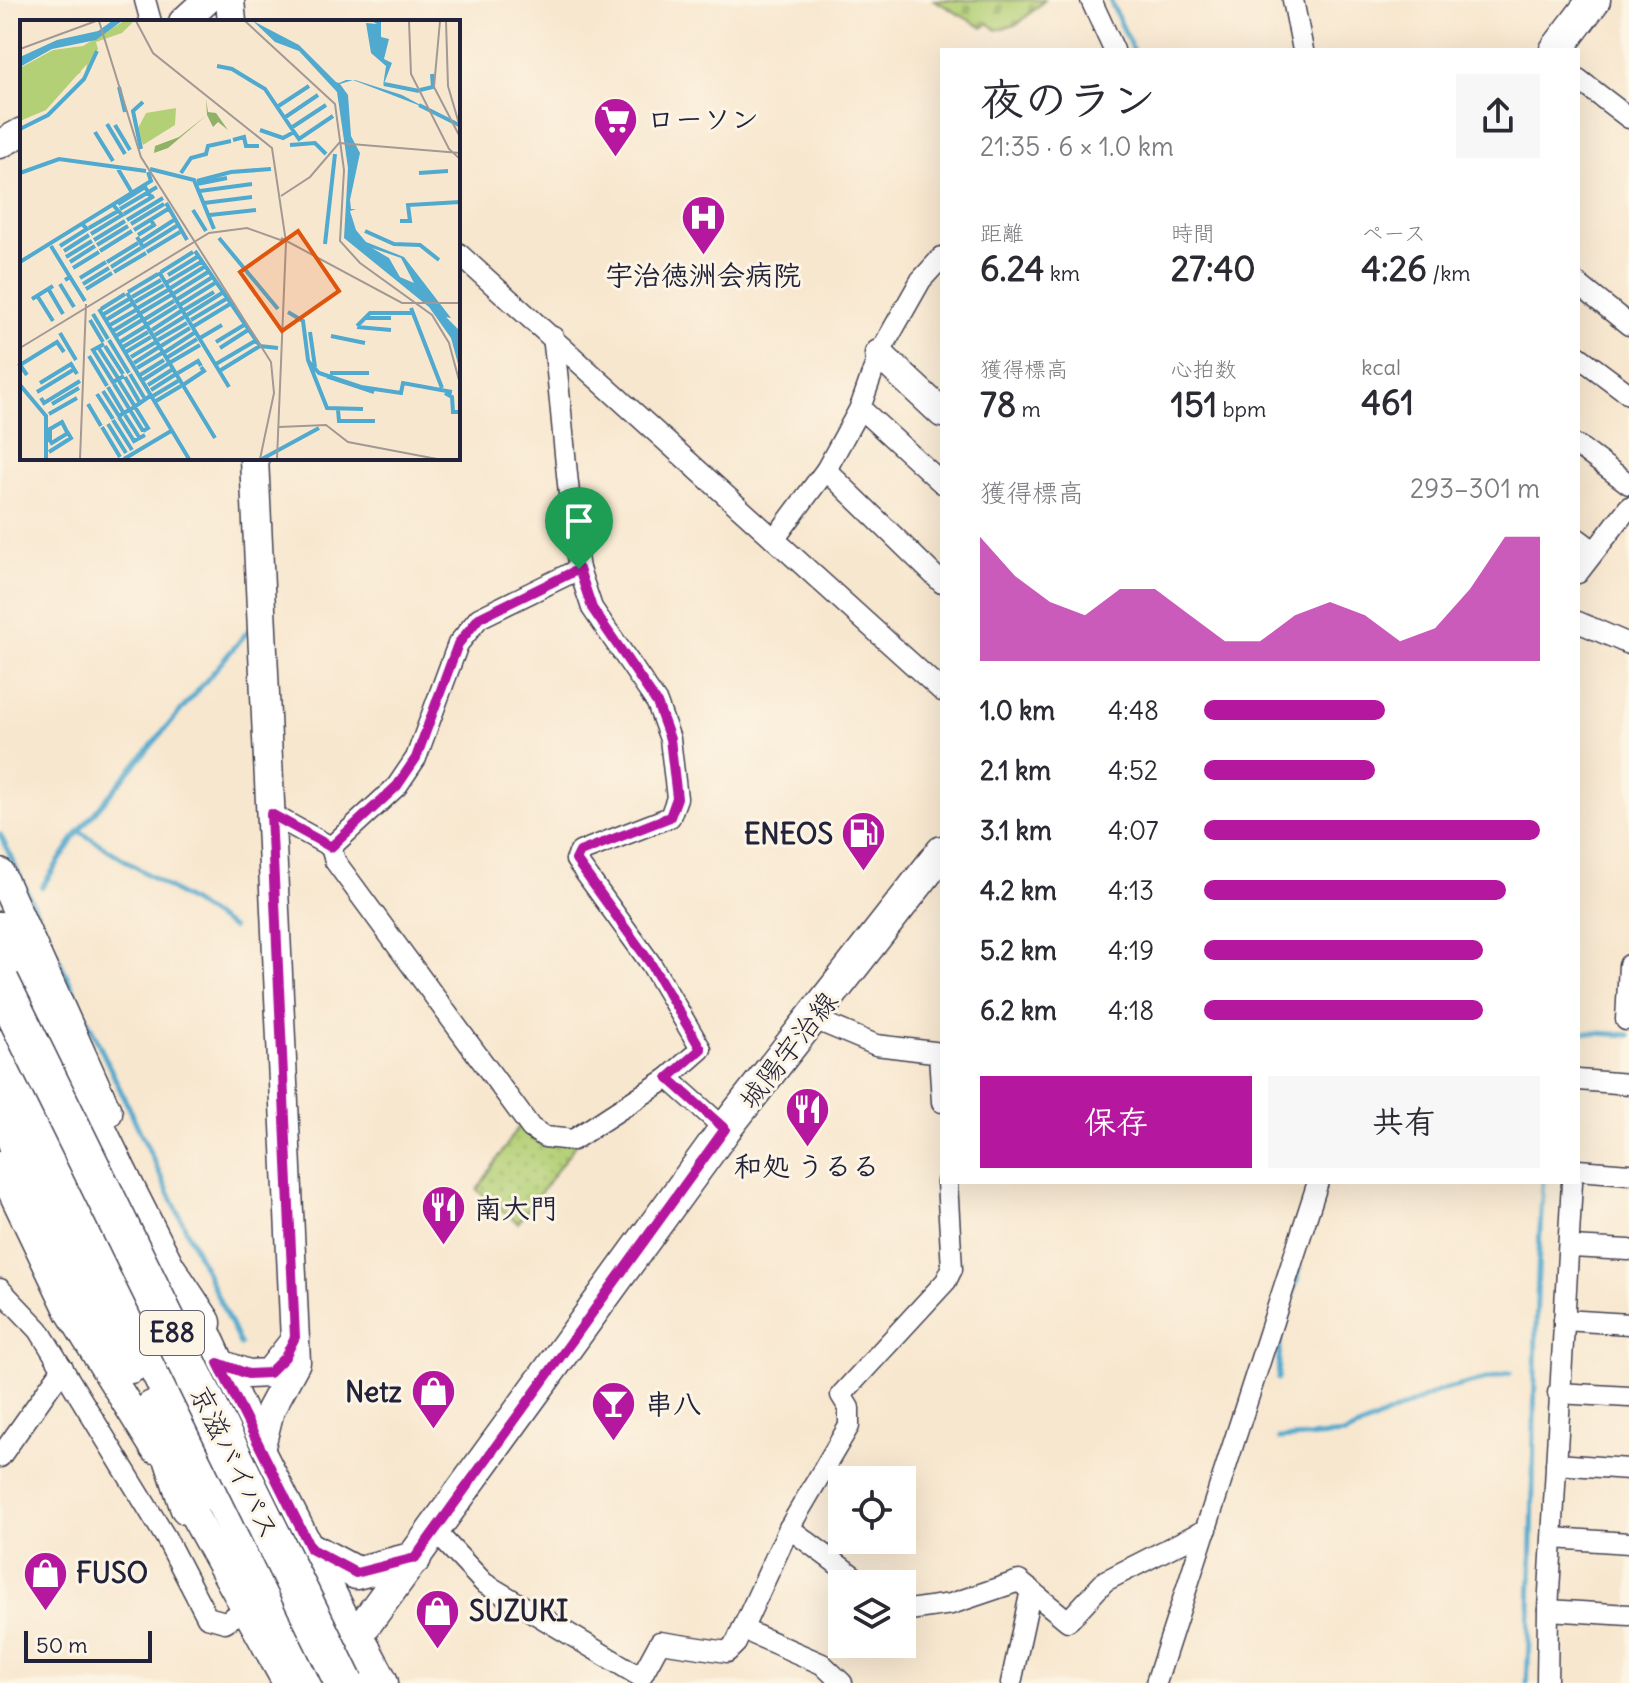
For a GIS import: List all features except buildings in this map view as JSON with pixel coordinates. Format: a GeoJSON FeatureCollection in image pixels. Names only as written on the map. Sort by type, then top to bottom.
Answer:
{"type":"FeatureCollection","features":[{"type":"Feature","properties":{"kind":"highway"},"geometry":{"type":"LineString","coordinates":[[3,953],[166,1269],[202,1323]]}},
{"type":"Feature","properties":{"kind":"highway","name":"京滋バイパス"},"geometry":{"type":"LineString","coordinates":[[3,953],[344,1683]]}},
{"type":"Feature","properties":{"kind":"highway","name":"京滋バイパス"},"geometry":{"type":"LineString","coordinates":[[0,1049],[315,1683]]}},
{"type":"Feature","properties":{"kind":"highway"},"geometry":{"type":"LineString","coordinates":[[1,1096],[98,1290],[166,1436],[189,1506]]}},
{"type":"Feature","properties":{"kind":"highway"},"geometry":{"type":"LineString","coordinates":[[323,1683],[355,1638],[379,1683]]}},
{"type":"Feature","properties":{"kind":"main road"},"geometry":{"type":"LineString","coordinates":[[1558,48],[1594,0]]}},
{"type":"Feature","properties":{"kind":"main road","name":"城陽宇治線"},"geometry":{"type":"LineString","coordinates":[[355,1638],[725,1129],[940,855]]}},
{"type":"Feature","properties":{"kind":"main road"},"geometry":{"type":"LineString","coordinates":[[311,1549],[356,1573],[415,1558]]}},
{"type":"Feature","properties":{"kind":"street"},"geometry":{"type":"LineString","coordinates":[[145,0],[150,20]]}},
{"type":"Feature","properties":{"kind":"street"},"geometry":{"type":"LineString","coordinates":[[185,20],[207,0]]}},
{"type":"Feature","properties":{"kind":"street"},"geometry":{"type":"LineString","coordinates":[[230,0],[232,20]]}},
{"type":"Feature","properties":{"kind":"street"},"geometry":{"type":"LineString","coordinates":[[1091,0],[1104,45]]}},
{"type":"Feature","properties":{"kind":"street"},"geometry":{"type":"LineString","coordinates":[[1293,0],[1303,48]]}},
{"type":"Feature","properties":{"kind":"street"},"geometry":{"type":"LineString","coordinates":[[1580,81],[1629,118]]}},
{"type":"Feature","properties":{"kind":"street"},"geometry":{"type":"LineString","coordinates":[[0,144],[20,133]]}},
{"type":"Feature","properties":{"kind":"street"},"geometry":{"type":"LineString","coordinates":[[460,255],[776,537],[940,689]]}},
{"type":"Feature","properties":{"kind":"street"},"geometry":{"type":"LineString","coordinates":[[776,537],[826,470],[860,408],[879,354],[921,280],[940,259]]}},
{"type":"Feature","properties":{"kind":"street"},"geometry":{"type":"LineString","coordinates":[[1580,286],[1629,325]]}},
{"type":"Feature","properties":{"kind":"street"},"geometry":{"type":"LineString","coordinates":[[271,814],[331,847],[335,861],[531,1128],[545,1137],[573,1140],[668,1078],[701,1049],[651,964],[576,860],[580,852],[670,817],[677,798],[670,739],[657,703],[592,608],[579,569],[567,503],[566,437],[553,337]]}},
{"type":"Feature","properties":{"kind":"street"},"geometry":{"type":"LineString","coordinates":[[879,354],[940,411]]}},
{"type":"Feature","properties":{"kind":"street"},"geometry":{"type":"LineString","coordinates":[[1580,357],[1629,394]]}},
{"type":"Feature","properties":{"kind":"street"},"geometry":{"type":"LineString","coordinates":[[860,408],[940,481]]}},
{"type":"Feature","properties":{"kind":"street"},"geometry":{"type":"LineString","coordinates":[[1580,447],[1629,484]]}},
{"type":"Feature","properties":{"kind":"street"},"geometry":{"type":"LineString","coordinates":[[254,460],[296,1362],[270,1410],[260,1450]]}},
{"type":"Feature","properties":{"kind":"street"},"geometry":{"type":"LineString","coordinates":[[826,470],[940,581]]}},
{"type":"Feature","properties":{"kind":"street"},"geometry":{"type":"LineString","coordinates":[[1580,566],[1586,545],[1629,507]]}},
{"type":"Feature","properties":{"kind":"street"},"geometry":{"type":"LineString","coordinates":[[331,847],[397,786],[416,758],[458,644],[479,618],[579,569]]}},
{"type":"Feature","properties":{"kind":"street"},"geometry":{"type":"LineString","coordinates":[[1580,623],[1629,644]]}},
{"type":"Feature","properties":{"kind":"street"},"geometry":{"type":"LineString","coordinates":[[0,873],[218,1363],[355,1638]]}},
{"type":"Feature","properties":{"kind":"street"},"geometry":{"type":"LineString","coordinates":[[1626,1020],[1629,976]]}},
{"type":"Feature","properties":{"kind":"street"},"geometry":{"type":"LineString","coordinates":[[814,1019],[876,1045],[940,1053]]}},
{"type":"Feature","properties":{"kind":"street"},"geometry":{"type":"LineString","coordinates":[[668,1078],[725,1129]]}},
{"type":"Feature","properties":{"kind":"street"},"geometry":{"type":"LineString","coordinates":[[1580,1080],[1629,1084]]}},
{"type":"Feature","properties":{"kind":"street"},"geometry":{"type":"LineString","coordinates":[[0,1166],[70,1312],[189,1506],[287,1683]]}},
{"type":"Feature","properties":{"kind":"street"},"geometry":{"type":"LineString","coordinates":[[1580,1170],[1629,1174]]}},
{"type":"Feature","properties":{"kind":"street"},"geometry":{"type":"LineString","coordinates":[[435,1531],[484,1583],[640,1680],[660,1642],[727,1652],[742,1629],[789,1528],[849,1426],[849,1408],[841,1395],[946,1281],[952,1269],[947,1184]]}},
{"type":"Feature","properties":{"kind":"street"},"geometry":{"type":"LineString","coordinates":[[1156,1683],[1317,1184]]}},
{"type":"Feature","properties":{"kind":"street"},"geometry":{"type":"LineString","coordinates":[[1547,1683],[1558,1393],[1571,1247],[1572,1184]]}},
{"type":"Feature","properties":{"kind":"street"},"geometry":{"type":"LineString","coordinates":[[1571,1247],[1629,1250]]}},
{"type":"Feature","properties":{"kind":"street"},"geometry":{"type":"LineString","coordinates":[[0,1289],[39,1330],[63,1368],[166,1538],[207,1617],[225,1622],[247,1609]]}},
{"type":"Feature","properties":{"kind":"street"},"geometry":{"type":"LineString","coordinates":[[39,1330],[70,1312]]}},
{"type":"Feature","properties":{"kind":"street"},"geometry":{"type":"LineString","coordinates":[[1564,1320],[1629,1324]]}},
{"type":"Feature","properties":{"kind":"street"},"geometry":{"type":"LineString","coordinates":[[218,1363],[248,1374],[269,1373],[285,1357],[295,1337]]}},
{"type":"Feature","properties":{"kind":"street"},"geometry":{"type":"LineString","coordinates":[[0,1457],[63,1368]]}},
{"type":"Feature","properties":{"kind":"street"},"geometry":{"type":"LineString","coordinates":[[1558,1393],[1629,1397]]}},
{"type":"Feature","properties":{"kind":"street"},"geometry":{"type":"LineString","coordinates":[[1556,1464],[1629,1469]]}},
{"type":"Feature","properties":{"kind":"street"},"geometry":{"type":"LineString","coordinates":[[789,1528],[845,1570]]}},
{"type":"Feature","properties":{"kind":"street"},"geometry":{"type":"LineString","coordinates":[[916,1609],[951,1604],[1019,1581],[1068,1621],[1105,1581],[1207,1529]]}},
{"type":"Feature","properties":{"kind":"street"},"geometry":{"type":"LineString","coordinates":[[1553,1538],[1629,1543]]}},
{"type":"Feature","properties":{"kind":"street"},"geometry":{"type":"LineString","coordinates":[[1011,1683],[1031,1590]]}},
{"type":"Feature","properties":{"kind":"street"},"geometry":{"type":"LineString","coordinates":[[1548,1610],[1629,1615]]}},
{"type":"Feature","properties":{"kind":"street"},"geometry":{"type":"LineString","coordinates":[[742,1629],[822,1664],[842,1683]]}},
{"type":"Feature","properties":{"kind":"green space"},"geometry":{"type":"Polygon","coordinates":[[[934,0],[1045,0],[1018,24],[997,30],[988,23],[983,28],[934,0]]]}},
{"type":"Feature","properties":{"kind":"green space"},"geometry":{"type":"Polygon","coordinates":[[[521,1123],[577,1143],[518,1223],[477,1190],[521,1123]]]}},
{"type":"Feature","properties":{"kind":"waterway"},"geometry":{"type":"LineString","coordinates":[[1110,0],[1132,48]]}},
{"type":"Feature","properties":{"kind":"waterway"},"geometry":{"type":"LineString","coordinates":[[42,887],[79,831],[248,631]]}},
{"type":"Feature","properties":{"kind":"waterway"},"geometry":{"type":"LineString","coordinates":[[79,831],[232,928]]}},
{"type":"Feature","properties":{"kind":"waterway"},"geometry":{"type":"LineString","coordinates":[[0,834],[240,1344]]}},
{"type":"Feature","properties":{"kind":"waterway"},"geometry":{"type":"LineString","coordinates":[[1580,1032],[1629,1035]]}},
{"type":"Feature","properties":{"kind":"waterway"},"geometry":{"type":"LineString","coordinates":[[1527,1683],[1543,1184]]}},
{"type":"Feature","properties":{"kind":"waterway"},"geometry":{"type":"LineString","coordinates":[[1278,1379],[1280,1341],[1300,1268]]}},
{"type":"Feature","properties":{"kind":"waterway"},"geometry":{"type":"LineString","coordinates":[[1279,1439],[1345,1434],[1439,1391],[1510,1373]]}},
{"type":"Feature","properties":{"kind":"place","name":"ローソン"},"geometry":{"type":"Point","coordinates":[616,158]}},
{"type":"Feature","properties":{"kind":"place","name":"宇治徳洲会病院"},"geometry":{"type":"Point","coordinates":[703,257]}},
{"type":"Feature","properties":{"kind":"place","name":"ENEOS"},"geometry":{"type":"Point","coordinates":[864,873]}},
{"type":"Feature","properties":{"kind":"place","name":"和処 うるる"},"geometry":{"type":"Point","coordinates":[807,1148]}},
{"type":"Feature","properties":{"kind":"place","name":"南大門"},"geometry":{"type":"Point","coordinates":[443,1247]}},
{"type":"Feature","properties":{"kind":"place","name":"Netz"},"geometry":{"type":"Point","coordinates":[433,1431]}},
{"type":"Feature","properties":{"kind":"place","name":"串八"},"geometry":{"type":"Point","coordinates":[614,1443]}},
{"type":"Feature","properties":{"kind":"place","name":"FUSO"},"geometry":{"type":"Point","coordinates":[45,1612]}},
{"type":"Feature","properties":{"kind":"place","name":"SUZUKI"},"geometry":{"type":"Point","coordinates":[438,1650]}},
{"type":"Feature","properties":{"kind":"route"},"geometry":{"type":"LineString","coordinates":[[579,569],[592,608],[657,703],[670,739],[677,798],[670,817],[580,852],[576,860],[651,964],[701,1049],[668,1078],[725,1129],[415,1558],[367,1573],[356,1573],[311,1549],[218,1363],[248,1374],[269,1373],[285,1357],[295,1337],[271,814],[331,847],[397,786],[416,758],[438,707],[449,664],[458,644],[479,618],[579,569]]}}]}
